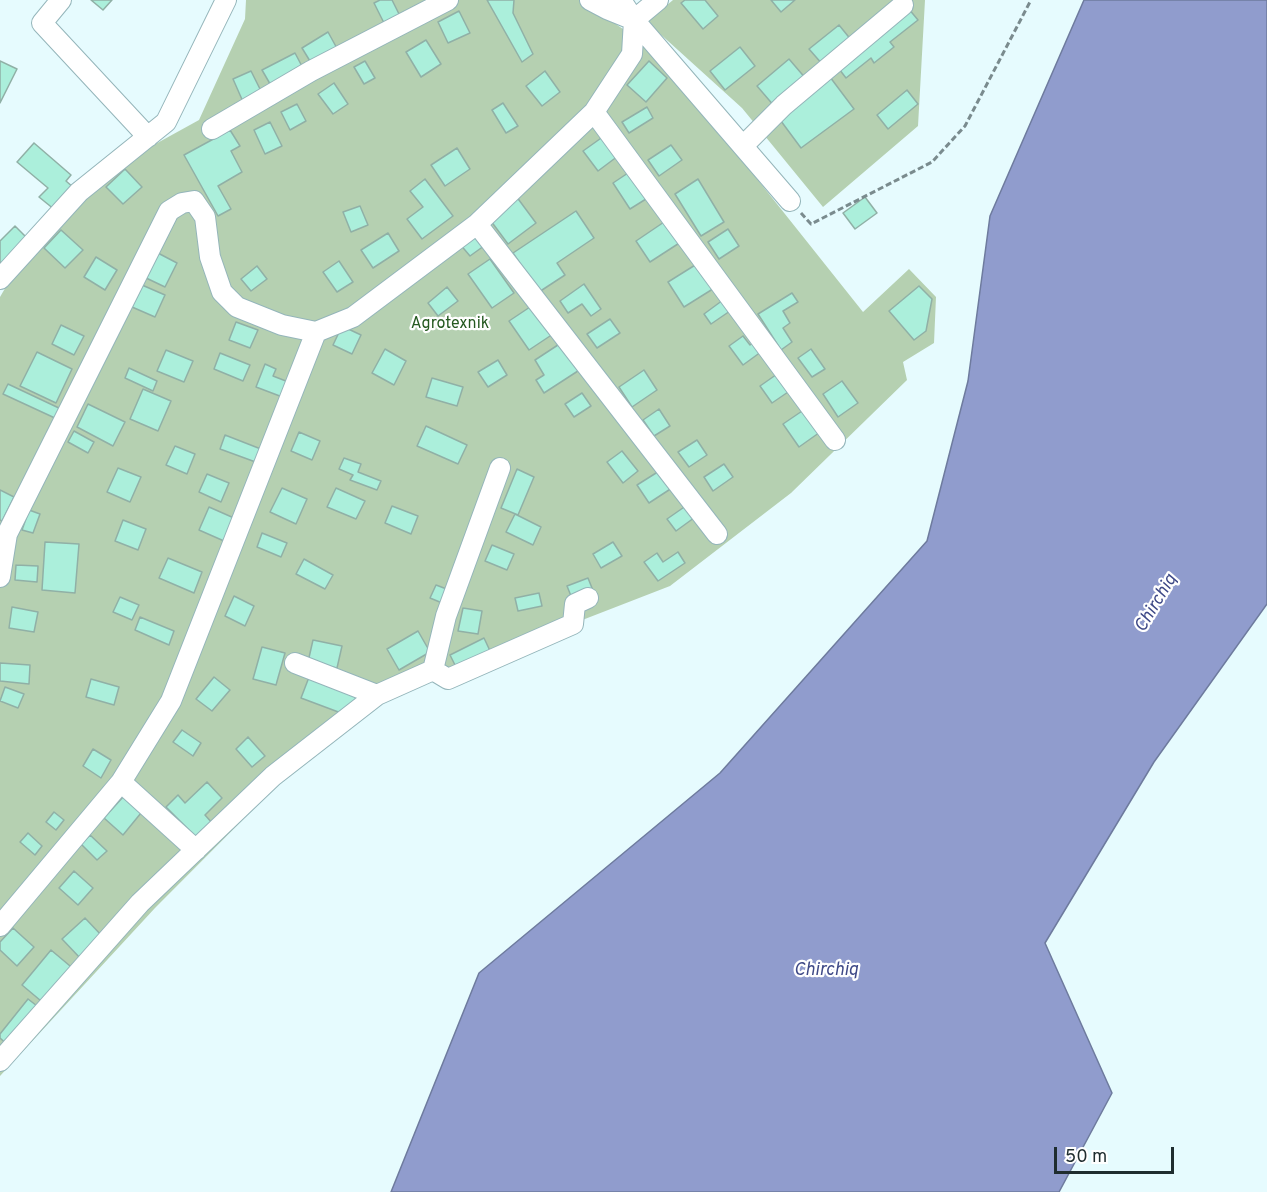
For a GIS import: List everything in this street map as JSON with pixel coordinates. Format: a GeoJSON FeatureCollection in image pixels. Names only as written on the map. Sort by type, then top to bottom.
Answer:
{"type":"FeatureCollection","features":[{"type":"Feature","properties":{"kind":"street"},"geometry":{"type":"LineString","coordinates":[[61,0],[42,23],[148,137]]}},
{"type":"Feature","properties":{"kind":"street"},"geometry":{"type":"LineString","coordinates":[[0,279],[79,192],[166,123],[226,0]]}},
{"type":"Feature","properties":{"kind":"street"},"geometry":{"type":"LineString","coordinates":[[212,129],[311,71],[448,0]]}},
{"type":"Feature","properties":{"kind":"street"},"geometry":{"type":"LineString","coordinates":[[590,0],[634,20]]}},
{"type":"Feature","properties":{"kind":"street"},"geometry":{"type":"LineString","coordinates":[[621,0],[634,20],[790,201]]}},
{"type":"Feature","properties":{"kind":"street"},"geometry":{"type":"LineString","coordinates":[[0,577],[3,541],[147,251],[169,212],[182,203],[194,201],[205,217],[210,257],[222,292],[237,307],[282,325],[316,332],[353,316],[477,224],[594,112],[632,54],[634,20],[658,0]]}},
{"type":"Feature","properties":{"kind":"street"},"geometry":{"type":"LineString","coordinates":[[743,146],[784,105],[903,5]]}},
{"type":"Feature","properties":{"kind":"street"},"geometry":{"type":"LineString","coordinates":[[594,112],[835,440]]}},
{"type":"Feature","properties":{"kind":"street"},"geometry":{"type":"LineString","coordinates":[[477,224],[717,534]]}},
{"type":"Feature","properties":{"kind":"street"},"geometry":{"type":"LineString","coordinates":[[3,915],[121,782],[171,701],[316,332]]}},
{"type":"Feature","properties":{"kind":"street"},"geometry":{"type":"LineString","coordinates":[[434,670],[446,616],[500,468]]}},
{"type":"Feature","properties":{"kind":"street"},"geometry":{"type":"LineString","coordinates":[[434,670],[448,679],[573,624],[575,604],[588,598]]}},
{"type":"Feature","properties":{"kind":"street"},"geometry":{"type":"LineString","coordinates":[[295,663],[377,695]]}},
{"type":"Feature","properties":{"kind":"street"},"geometry":{"type":"LineString","coordinates":[[0,1061],[140,903],[273,776],[377,695],[434,670]]}},
{"type":"Feature","properties":{"kind":"street"},"geometry":{"type":"LineString","coordinates":[[121,782],[196,850]]}},
{"type":"Feature","properties":{"kind":"path"},"geometry":{"type":"LineString","coordinates":[[790,201],[811,224],[932,162],[965,126],[1031,0]]}},
{"type":"Feature","properties":{"kind":"green space","name":"Agrotexnik"},"geometry":{"type":"Polygon","coordinates":[[[246,0],[581,0],[649,47],[687,91],[863,312],[909,269],[936,297],[934,343],[903,362],[907,380],[791,493],[670,586],[523,643],[344,718],[155,908],[0,1076],[0,297],[7,285],[70,211],[141,152],[199,120],[245,19],[246,0]]]}},
{"type":"Feature","properties":{"kind":"green space"},"geometry":{"type":"Polygon","coordinates":[[[673,0],[925,0],[918,126],[823,207],[742,108],[647,22],[673,0]]]}},
{"type":"Feature","properties":{"kind":"water","name":"Chirchiq"},"geometry":{"type":"Polygon","coordinates":[[[1084,0],[1267,0],[1267,604],[1154,762],[1045,943],[1112,1093],[1059,1192],[391,1192],[479,973],[720,773],[927,541],[968,381],[990,216],[1084,0]]]}},
{"type":"Feature","properties":{"kind":"building"},"geometry":{"type":"Polygon","coordinates":[[[91,0],[112,0],[103,10],[91,0]]]}},
{"type":"Feature","properties":{"kind":"building"},"geometry":{"type":"Polygon","coordinates":[[[380,0],[392,0],[400,16],[384,23],[374,3],[380,0]]]}},
{"type":"Feature","properties":{"kind":"building"},"geometry":{"type":"Polygon","coordinates":[[[487,0],[514,0],[513,13],[533,54],[522,62],[487,0]]]}},
{"type":"Feature","properties":{"kind":"building"},"geometry":{"type":"Polygon","coordinates":[[[685,0],[705,0],[718,16],[703,29],[681,3],[685,0]]]}},
{"type":"Feature","properties":{"kind":"building"},"geometry":{"type":"Polygon","coordinates":[[[771,0],[795,0],[781,12],[771,0]]]}},
{"type":"Feature","properties":{"kind":"building"},"geometry":{"type":"Polygon","coordinates":[[[908,8],[918,20],[890,42],[894,47],[874,63],[871,58],[846,78],[836,65],[908,8]]]}},
{"type":"Feature","properties":{"kind":"building"},"geometry":{"type":"Polygon","coordinates":[[[459,11],[470,33],[448,43],[438,22],[459,11]]]}},
{"type":"Feature","properties":{"kind":"building"},"geometry":{"type":"Polygon","coordinates":[[[839,25],[852,41],[823,65],[809,49],[839,25]]]}},
{"type":"Feature","properties":{"kind":"building"},"geometry":{"type":"Polygon","coordinates":[[[328,32],[339,52],[313,66],[302,48],[328,32]]]}},
{"type":"Feature","properties":{"kind":"building"},"geometry":{"type":"Polygon","coordinates":[[[426,40],[441,64],[421,77],[406,52],[426,40]]]}},
{"type":"Feature","properties":{"kind":"building"},"geometry":{"type":"Polygon","coordinates":[[[740,47],[755,66],[725,90],[710,71],[740,47]]]}},
{"type":"Feature","properties":{"kind":"building"},"geometry":{"type":"Polygon","coordinates":[[[295,53],[305,72],[273,89],[262,70],[295,53]]]}},
{"type":"Feature","properties":{"kind":"building"},"geometry":{"type":"Polygon","coordinates":[[[789,59],[807,80],[775,107],[757,86],[789,59]]]}},
{"type":"Feature","properties":{"kind":"building"},"geometry":{"type":"Polygon","coordinates":[[[0,61],[17,69],[0,103],[0,61]]]}},
{"type":"Feature","properties":{"kind":"building"},"geometry":{"type":"Polygon","coordinates":[[[365,61],[375,78],[364,84],[354,67],[365,61]]]}},
{"type":"Feature","properties":{"kind":"building"},"geometry":{"type":"Polygon","coordinates":[[[649,61],[667,78],[646,102],[627,85],[649,61]]]}},
{"type":"Feature","properties":{"kind":"building"},"geometry":{"type":"Polygon","coordinates":[[[251,71],[263,95],[244,104],[233,79],[251,71]]]}},
{"type":"Feature","properties":{"kind":"building"},"geometry":{"type":"Polygon","coordinates":[[[545,71],[560,92],[542,106],[526,86],[545,71]]]}},
{"type":"Feature","properties":{"kind":"building"},"geometry":{"type":"Polygon","coordinates":[[[830,77],[854,109],[801,148],[778,117],[830,77]]]}},
{"type":"Feature","properties":{"kind":"building"},"geometry":{"type":"Polygon","coordinates":[[[334,83],[348,104],[333,114],[318,94],[334,83]]]}},
{"type":"Feature","properties":{"kind":"building"},"geometry":{"type":"Polygon","coordinates":[[[907,90],[918,104],[888,129],[877,115],[907,90]]]}},
{"type":"Feature","properties":{"kind":"building"},"geometry":{"type":"Polygon","coordinates":[[[503,103],[518,126],[506,133],[492,110],[503,103]]]}},
{"type":"Feature","properties":{"kind":"building"},"geometry":{"type":"Polygon","coordinates":[[[297,104],[306,121],[290,130],[281,112],[297,104]]]}},
{"type":"Feature","properties":{"kind":"building"},"geometry":{"type":"Polygon","coordinates":[[[647,107],[653,118],[629,133],[622,122],[647,107]]]}},
{"type":"Feature","properties":{"kind":"building"},"geometry":{"type":"Polygon","coordinates":[[[270,122],[282,146],[265,154],[254,130],[270,122]]]}},
{"type":"Feature","properties":{"kind":"building"},"geometry":{"type":"Polygon","coordinates":[[[230,130],[240,146],[231,151],[242,172],[218,186],[231,209],[218,216],[184,155],[230,130]]]}},
{"type":"Feature","properties":{"kind":"building"},"geometry":{"type":"Polygon","coordinates":[[[604,136],[618,156],[598,171],[583,151],[604,136]]]}},
{"type":"Feature","properties":{"kind":"building"},"geometry":{"type":"Polygon","coordinates":[[[34,143],[71,175],[66,181],[74,188],[55,210],[39,197],[48,188],[17,162],[34,143]]]}},
{"type":"Feature","properties":{"kind":"building"},"geometry":{"type":"Polygon","coordinates":[[[671,145],[682,160],[659,176],[648,160],[671,145]]]}},
{"type":"Feature","properties":{"kind":"building"},"geometry":{"type":"Polygon","coordinates":[[[457,148],[470,169],[445,186],[431,165],[457,148]]]}},
{"type":"Feature","properties":{"kind":"building"},"geometry":{"type":"Polygon","coordinates":[[[125,169],[142,187],[123,204],[106,187],[125,169]]]}},
{"type":"Feature","properties":{"kind":"building"},"geometry":{"type":"Polygon","coordinates":[[[628,173],[646,199],[630,209],[613,183],[628,173]]]}},
{"type":"Feature","properties":{"kind":"building"},"geometry":{"type":"Polygon","coordinates":[[[425,179],[453,216],[422,239],[407,219],[423,207],[410,191],[425,179]]]}},
{"type":"Feature","properties":{"kind":"building"},"geometry":{"type":"Polygon","coordinates":[[[698,179],[724,222],[701,236],[675,194],[698,179]]]}},
{"type":"Feature","properties":{"kind":"building"},"geometry":{"type":"Polygon","coordinates":[[[516,196],[536,223],[508,244],[488,217],[516,196]]]}},
{"type":"Feature","properties":{"kind":"building"},"geometry":{"type":"Polygon","coordinates":[[[865,197],[877,213],[855,229],[843,213],[865,197]]]}},
{"type":"Feature","properties":{"kind":"building"},"geometry":{"type":"Polygon","coordinates":[[[360,206],[368,225],[351,232],[343,212],[360,206]]]}},
{"type":"Feature","properties":{"kind":"building"},"geometry":{"type":"Polygon","coordinates":[[[576,211],[594,238],[557,263],[565,275],[539,292],[513,253],[576,211]]]}},
{"type":"Feature","properties":{"kind":"building"},"geometry":{"type":"Polygon","coordinates":[[[670,218],[684,240],[650,262],[636,241],[670,218]]]}},
{"type":"Feature","properties":{"kind":"building"},"geometry":{"type":"Polygon","coordinates":[[[15,226],[28,239],[3,265],[0,262],[0,241],[15,226]]]}},
{"type":"Feature","properties":{"kind":"building"},"geometry":{"type":"Polygon","coordinates":[[[477,229],[488,243],[470,256],[459,243],[477,229]]]}},
{"type":"Feature","properties":{"kind":"building"},"geometry":{"type":"Polygon","coordinates":[[[728,229],[739,246],[719,259],[708,242],[728,229]]]}},
{"type":"Feature","properties":{"kind":"building"},"geometry":{"type":"Polygon","coordinates":[[[61,230],[83,250],[65,268],[44,248],[61,230]]]}},
{"type":"Feature","properties":{"kind":"building"},"geometry":{"type":"Polygon","coordinates":[[[388,233],[399,251],[373,268],[361,250],[388,233]]]}},
{"type":"Feature","properties":{"kind":"building"},"geometry":{"type":"Polygon","coordinates":[[[156,252],[177,263],[165,287],[144,277],[156,252]]]}},
{"type":"Feature","properties":{"kind":"building"},"geometry":{"type":"Polygon","coordinates":[[[96,257],[117,270],[105,290],[84,277],[96,257]]]}},
{"type":"Feature","properties":{"kind":"building"},"geometry":{"type":"Polygon","coordinates":[[[490,259],[514,293],[492,308],[468,274],[490,259]]]}},
{"type":"Feature","properties":{"kind":"building"},"geometry":{"type":"Polygon","coordinates":[[[339,261],[353,282],[337,292],[323,272],[339,261]]]}},
{"type":"Feature","properties":{"kind":"building"},"geometry":{"type":"Polygon","coordinates":[[[700,262],[716,287],[684,307],[668,282],[700,262]]]}},
{"type":"Feature","properties":{"kind":"building"},"geometry":{"type":"Polygon","coordinates":[[[257,266],[267,279],[251,291],[241,279],[257,266]]]}},
{"type":"Feature","properties":{"kind":"building"},"geometry":{"type":"Polygon","coordinates":[[[584,284],[601,309],[591,316],[582,304],[568,313],[560,301],[584,284]]]}},
{"type":"Feature","properties":{"kind":"building"},"geometry":{"type":"Polygon","coordinates":[[[142,285],[165,295],[155,317],[132,307],[142,285]]]}},
{"type":"Feature","properties":{"kind":"building"},"geometry":{"type":"Polygon","coordinates":[[[919,286],[932,299],[926,331],[914,340],[889,311],[919,286]]]}},
{"type":"Feature","properties":{"kind":"building"},"geometry":{"type":"Polygon","coordinates":[[[447,287],[458,301],[438,316],[428,303],[447,287]]]}},
{"type":"Feature","properties":{"kind":"building"},"geometry":{"type":"Polygon","coordinates":[[[792,293],[798,302],[783,311],[790,323],[783,328],[792,342],[781,350],[758,314],[792,293]]]}},
{"type":"Feature","properties":{"kind":"building"},"geometry":{"type":"Polygon","coordinates":[[[723,300],[730,311],[711,324],[704,314],[723,300]]]}},
{"type":"Feature","properties":{"kind":"building"},"geometry":{"type":"Polygon","coordinates":[[[533,305],[553,334],[529,350],[509,321],[533,305]]]}},
{"type":"Feature","properties":{"kind":"building"},"geometry":{"type":"Polygon","coordinates":[[[610,319],[620,333],[597,348],[587,334],[610,319]]]}},
{"type":"Feature","properties":{"kind":"building"},"geometry":{"type":"Polygon","coordinates":[[[236,322],[258,330],[250,348],[229,340],[236,322]]]}},
{"type":"Feature","properties":{"kind":"building"},"geometry":{"type":"Polygon","coordinates":[[[61,325],[84,336],[74,355],[52,344],[61,325]]]}},
{"type":"Feature","properties":{"kind":"building"},"geometry":{"type":"Polygon","coordinates":[[[342,326],[361,335],[352,354],[333,345],[342,326]]]}},
{"type":"Feature","properties":{"kind":"building"},"geometry":{"type":"Polygon","coordinates":[[[743,336],[750,345],[758,339],[765,349],[743,365],[729,346],[743,336]]]}},
{"type":"Feature","properties":{"kind":"building"},"geometry":{"type":"Polygon","coordinates":[[[564,341],[581,369],[544,393],[536,380],[544,375],[535,360],[564,341]]]}},
{"type":"Feature","properties":{"kind":"building"},"geometry":{"type":"Polygon","coordinates":[[[385,349],[406,361],[394,385],[372,373],[385,349]]]}},
{"type":"Feature","properties":{"kind":"building"},"geometry":{"type":"Polygon","coordinates":[[[811,349],[825,369],[812,377],[798,358],[811,349]]]}},
{"type":"Feature","properties":{"kind":"building"},"geometry":{"type":"Polygon","coordinates":[[[166,350],[193,361],[184,382],[157,371],[166,350]]]}},
{"type":"Feature","properties":{"kind":"building"},"geometry":{"type":"Polygon","coordinates":[[[37,352],[72,369],[56,403],[20,386],[37,352]]]}},
{"type":"Feature","properties":{"kind":"building"},"geometry":{"type":"Polygon","coordinates":[[[220,353],[250,365],[243,381],[214,369],[220,353]]]}},
{"type":"Feature","properties":{"kind":"building"},"geometry":{"type":"Polygon","coordinates":[[[498,360],[507,375],[488,387],[478,372],[498,360]]]}},
{"type":"Feature","properties":{"kind":"building"},"geometry":{"type":"Polygon","coordinates":[[[265,364],[276,369],[273,376],[291,383],[285,398],[256,387],[265,364]]]}},
{"type":"Feature","properties":{"kind":"building"},"geometry":{"type":"Polygon","coordinates":[[[129,368],[157,381],[153,391],[125,378],[129,368]]]}},
{"type":"Feature","properties":{"kind":"building"},"geometry":{"type":"Polygon","coordinates":[[[644,370],[657,390],[632,407],[619,387],[644,370]]]}},
{"type":"Feature","properties":{"kind":"building"},"geometry":{"type":"Polygon","coordinates":[[[780,372],[791,390],[772,403],[760,386],[780,372]]]}},
{"type":"Feature","properties":{"kind":"building"},"geometry":{"type":"Polygon","coordinates":[[[432,378],[463,387],[457,406],[426,397],[432,378]]]}},
{"type":"Feature","properties":{"kind":"building"},"geometry":{"type":"Polygon","coordinates":[[[842,381],[858,403],[838,417],[823,394],[842,381]]]}},
{"type":"Feature","properties":{"kind":"building"},"geometry":{"type":"Polygon","coordinates":[[[8,384],[61,409],[57,419],[3,394],[8,384]]]}},
{"type":"Feature","properties":{"kind":"building"},"geometry":{"type":"Polygon","coordinates":[[[143,389],[171,401],[158,431],[130,419],[143,389]]]}},
{"type":"Feature","properties":{"kind":"building"},"geometry":{"type":"Polygon","coordinates":[[[582,393],[591,406],[574,417],[565,404],[582,393]]]}},
{"type":"Feature","properties":{"kind":"building"},"geometry":{"type":"Polygon","coordinates":[[[88,404],[125,422],[113,446],[77,427],[88,404]]]}},
{"type":"Feature","properties":{"kind":"building"},"geometry":{"type":"Polygon","coordinates":[[[808,407],[823,430],[799,447],[783,424],[808,407]]]}},
{"type":"Feature","properties":{"kind":"building"},"geometry":{"type":"Polygon","coordinates":[[[659,409],[670,426],[654,436],[643,420],[659,409]]]}},
{"type":"Feature","properties":{"kind":"building"},"geometry":{"type":"Polygon","coordinates":[[[426,426],[467,445],[458,464],[417,446],[426,426]]]}},
{"type":"Feature","properties":{"kind":"building"},"geometry":{"type":"Polygon","coordinates":[[[74,431],[94,442],[88,453],[68,442],[74,431]]]}},
{"type":"Feature","properties":{"kind":"building"},"geometry":{"type":"Polygon","coordinates":[[[299,432],[320,441],[312,460],[291,451],[299,432]]]}},
{"type":"Feature","properties":{"kind":"building"},"geometry":{"type":"Polygon","coordinates":[[[225,435],[266,451],[261,464],[220,449],[225,435]]]}},
{"type":"Feature","properties":{"kind":"building"},"geometry":{"type":"Polygon","coordinates":[[[697,440],[707,455],[689,467],[678,452],[697,440]]]}},
{"type":"Feature","properties":{"kind":"building"},"geometry":{"type":"Polygon","coordinates":[[[175,446],[195,454],[187,474],[166,465],[175,446]]]}},
{"type":"Feature","properties":{"kind":"building"},"geometry":{"type":"Polygon","coordinates":[[[622,451],[638,471],[623,483],[607,462],[622,451]]]}},
{"type":"Feature","properties":{"kind":"building"},"geometry":{"type":"Polygon","coordinates":[[[344,458],[361,464],[358,472],[381,481],[377,490],[350,480],[353,475],[339,469],[344,458]]]}},
{"type":"Feature","properties":{"kind":"building"},"geometry":{"type":"Polygon","coordinates":[[[724,464],[733,477],[713,491],[704,477],[724,464]]]}},
{"type":"Feature","properties":{"kind":"building"},"geometry":{"type":"Polygon","coordinates":[[[118,468],[141,477],[130,502],[107,492],[118,468]]]}},
{"type":"Feature","properties":{"kind":"building"},"geometry":{"type":"Polygon","coordinates":[[[664,468],[675,486],[649,503],[637,485],[664,468]]]}},
{"type":"Feature","properties":{"kind":"building"},"geometry":{"type":"Polygon","coordinates":[[[517,469],[534,477],[518,515],[501,508],[517,469]]]}},
{"type":"Feature","properties":{"kind":"building"},"geometry":{"type":"Polygon","coordinates":[[[207,474],[229,483],[221,502],[199,492],[207,474]]]}},
{"type":"Feature","properties":{"kind":"building"},"geometry":{"type":"Polygon","coordinates":[[[282,488],[307,499],[296,524],[270,512],[282,488]]]}},
{"type":"Feature","properties":{"kind":"building"},"geometry":{"type":"Polygon","coordinates":[[[336,488],[365,501],[356,519],[327,507],[336,488]]]}},
{"type":"Feature","properties":{"kind":"building"},"geometry":{"type":"Polygon","coordinates":[[[0,490],[14,497],[2,521],[0,520],[0,490]]]}},
{"type":"Feature","properties":{"kind":"building"},"geometry":{"type":"Polygon","coordinates":[[[690,503],[698,515],[676,531],[667,519],[690,503]]]}},
{"type":"Feature","properties":{"kind":"building"},"geometry":{"type":"Polygon","coordinates":[[[392,506],[418,516],[411,534],[385,523],[392,506]]]}},
{"type":"Feature","properties":{"kind":"building"},"geometry":{"type":"Polygon","coordinates":[[[209,507],[234,518],[224,541],[199,530],[209,507]]]}},
{"type":"Feature","properties":{"kind":"building"},"geometry":{"type":"Polygon","coordinates":[[[29,510],[40,514],[33,533],[22,530],[29,510]]]}},
{"type":"Feature","properties":{"kind":"building"},"geometry":{"type":"Polygon","coordinates":[[[515,514],[541,527],[533,545],[506,532],[515,514]]]}},
{"type":"Feature","properties":{"kind":"building"},"geometry":{"type":"Polygon","coordinates":[[[123,520],[146,529],[138,550],[115,541],[123,520]]]}},
{"type":"Feature","properties":{"kind":"building"},"geometry":{"type":"Polygon","coordinates":[[[262,533],[287,543],[281,557],[257,547],[262,533]]]}},
{"type":"Feature","properties":{"kind":"building"},"geometry":{"type":"Polygon","coordinates":[[[45,542],[79,544],[75,593],[42,590],[45,542]]]}},
{"type":"Feature","properties":{"kind":"building"},"geometry":{"type":"Polygon","coordinates":[[[613,542],[622,556],[601,568],[593,554],[613,542]]]}},
{"type":"Feature","properties":{"kind":"building"},"geometry":{"type":"Polygon","coordinates":[[[492,545],[514,554],[507,570],[485,561],[492,545]]]}},
{"type":"Feature","properties":{"kind":"building"},"geometry":{"type":"Polygon","coordinates":[[[678,552],[685,563],[658,581],[644,562],[657,553],[663,562],[678,552]]]}},
{"type":"Feature","properties":{"kind":"building"},"geometry":{"type":"Polygon","coordinates":[[[168,558],[202,572],[194,593],[159,578],[168,558]]]}},
{"type":"Feature","properties":{"kind":"building"},"geometry":{"type":"Polygon","coordinates":[[[304,559],[333,575],[325,589],[296,574],[304,559]]]}},
{"type":"Feature","properties":{"kind":"building"},"geometry":{"type":"Polygon","coordinates":[[[16,565],[38,566],[37,582],[15,580],[16,565]]]}},
{"type":"Feature","properties":{"kind":"building"},"geometry":{"type":"Polygon","coordinates":[[[588,578],[594,593],[573,601],[567,586],[588,578]]]}},
{"type":"Feature","properties":{"kind":"building"},"geometry":{"type":"Polygon","coordinates":[[[436,585],[452,591],[447,605],[430,598],[436,585]]]}},
{"type":"Feature","properties":{"kind":"building"},"geometry":{"type":"Polygon","coordinates":[[[539,593],[542,606],[518,611],[515,598],[539,593]]]}},
{"type":"Feature","properties":{"kind":"building"},"geometry":{"type":"Polygon","coordinates":[[[234,596],[254,606],[245,626],[225,616],[234,596]]]}},
{"type":"Feature","properties":{"kind":"building"},"geometry":{"type":"Polygon","coordinates":[[[120,597],[139,605],[132,620],[113,612],[120,597]]]}},
{"type":"Feature","properties":{"kind":"building"},"geometry":{"type":"Polygon","coordinates":[[[12,607],[38,612],[34,632],[9,628],[12,607]]]}},
{"type":"Feature","properties":{"kind":"building"},"geometry":{"type":"Polygon","coordinates":[[[463,608],[482,611],[478,634],[458,631],[463,608]]]}},
{"type":"Feature","properties":{"kind":"building"},"geometry":{"type":"Polygon","coordinates":[[[140,617],[174,631],[169,645],[135,630],[140,617]]]}},
{"type":"Feature","properties":{"kind":"building"},"geometry":{"type":"Polygon","coordinates":[[[418,631],[430,652],[399,670],[387,649],[418,631]]]}},
{"type":"Feature","properties":{"kind":"building"},"geometry":{"type":"Polygon","coordinates":[[[484,638],[491,653],[457,669],[450,655],[484,638]]]}},
{"type":"Feature","properties":{"kind":"building"},"geometry":{"type":"Polygon","coordinates":[[[313,640],[342,646],[337,668],[308,662],[313,640]]]}},
{"type":"Feature","properties":{"kind":"building"},"geometry":{"type":"Polygon","coordinates":[[[262,647],[285,653],[276,685],[253,679],[262,647]]]}},
{"type":"Feature","properties":{"kind":"building"},"geometry":{"type":"Polygon","coordinates":[[[0,663],[30,665],[29,684],[0,681],[0,663]]]}},
{"type":"Feature","properties":{"kind":"building"},"geometry":{"type":"Polygon","coordinates":[[[311,672],[359,689],[349,716],[301,698],[311,672]]]}},
{"type":"Feature","properties":{"kind":"building"},"geometry":{"type":"Polygon","coordinates":[[[214,677],[230,690],[212,711],[196,699],[214,677]]]}},
{"type":"Feature","properties":{"kind":"building"},"geometry":{"type":"Polygon","coordinates":[[[91,679],[119,687],[114,705],[86,697],[91,679]]]}},
{"type":"Feature","properties":{"kind":"building"},"geometry":{"type":"Polygon","coordinates":[[[5,687],[24,694],[18,708],[0,701],[5,687]]]}},
{"type":"Feature","properties":{"kind":"building"},"geometry":{"type":"Polygon","coordinates":[[[182,730],[201,743],[193,756],[173,742],[182,730]]]}},
{"type":"Feature","properties":{"kind":"building"},"geometry":{"type":"Polygon","coordinates":[[[248,737],[265,756],[252,767],[236,749],[248,737]]]}},
{"type":"Feature","properties":{"kind":"building"},"geometry":{"type":"Polygon","coordinates":[[[93,749],[111,760],[101,778],[83,766],[93,749]]]}},
{"type":"Feature","properties":{"kind":"building"},"geometry":{"type":"Polygon","coordinates":[[[207,782],[222,798],[205,815],[213,824],[198,839],[166,807],[178,795],[185,803],[207,782]]]}},
{"type":"Feature","properties":{"kind":"building"},"geometry":{"type":"Polygon","coordinates":[[[123,797],[141,813],[123,835],[104,818],[123,797]]]}},
{"type":"Feature","properties":{"kind":"building"},"geometry":{"type":"Polygon","coordinates":[[[54,812],[64,820],[56,830],[46,822],[54,812]]]}},
{"type":"Feature","properties":{"kind":"building"},"geometry":{"type":"Polygon","coordinates":[[[28,833],[42,846],[35,855],[20,842],[28,833]]]}},
{"type":"Feature","properties":{"kind":"building"},"geometry":{"type":"Polygon","coordinates":[[[90,835],[107,851],[97,860],[81,844],[90,835]]]}},
{"type":"Feature","properties":{"kind":"building"},"geometry":{"type":"Polygon","coordinates":[[[74,871],[93,888],[78,905],[59,888],[74,871]]]}},
{"type":"Feature","properties":{"kind":"building"},"geometry":{"type":"Polygon","coordinates":[[[85,918],[103,937],[81,959],[62,939],[85,918]]]}},
{"type":"Feature","properties":{"kind":"building"},"geometry":{"type":"Polygon","coordinates":[[[13,928],[34,947],[17,966],[0,950],[0,942],[13,928]]]}},
{"type":"Feature","properties":{"kind":"building"},"geometry":{"type":"Polygon","coordinates":[[[51,950],[76,971],[47,1006],[22,985],[51,950]]]}},
{"type":"Feature","properties":{"kind":"building"},"geometry":{"type":"Polygon","coordinates":[[[28,999],[41,1009],[10,1047],[0,1038],[0,1034],[28,999]]]}}]}
